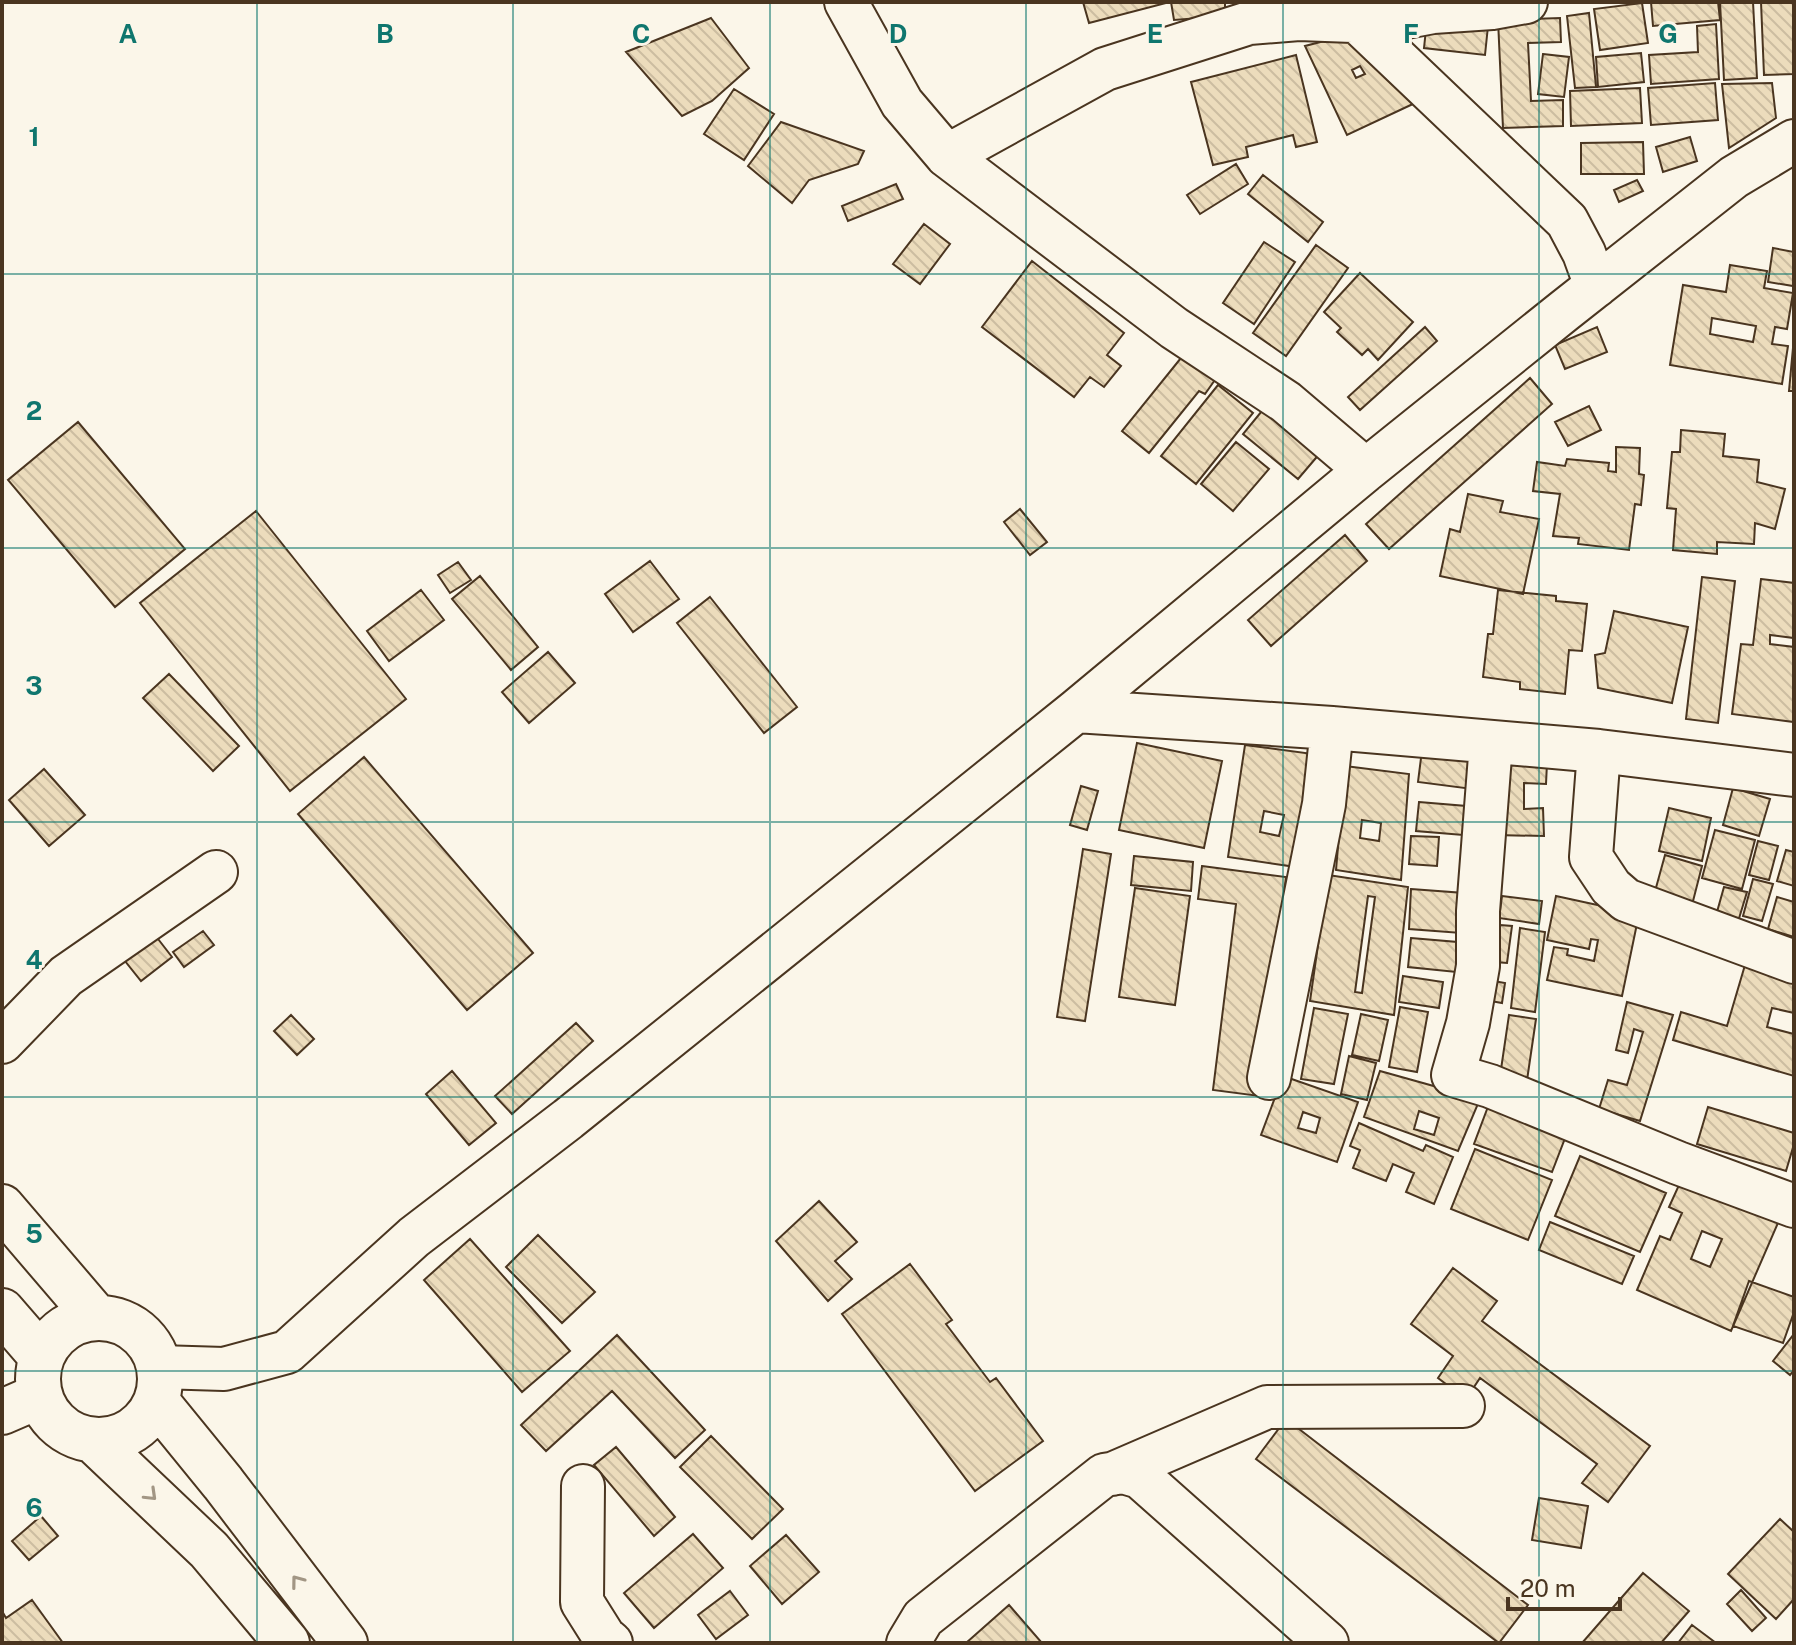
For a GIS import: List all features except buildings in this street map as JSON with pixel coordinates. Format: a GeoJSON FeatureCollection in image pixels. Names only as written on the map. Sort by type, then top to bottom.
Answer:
{"type":"FeatureCollection","features":[{"type":"Feature","properties":{"kind":"main road"},"geometry":{"type":"LineString","coordinates":[[2,1207],[97,1318]]}},
{"type":"Feature","properties":{"kind":"main road"},"geometry":{"type":"LineString","coordinates":[[2,1311],[27,1388],[48,1414],[62,1429],[94,1441],[209,1550],[287,1643]]}},
{"type":"Feature","properties":{"kind":"main road"},"geometry":{"type":"LineString","coordinates":[[27,1388],[50,1341],[79,1321],[114,1319],[144,1337],[154,1352],[158,1384],[148,1418],[118,1438],[94,1441]]}},
{"type":"Feature","properties":{"kind":"main road"},"geometry":{"type":"LineString","coordinates":[[158,1384],[223,1483],[345,1643]]}},
{"type":"Feature","properties":{"kind":"street"},"geometry":{"type":"LineString","coordinates":[[846,2],[902,103],[947,156],[1174,328],[1286,402],[1366,470]]}},
{"type":"Feature","properties":{"kind":"street"},"geometry":{"type":"LineString","coordinates":[[947,156],[1105,69],[1249,23],[1299,11],[1358,22],[1380,22],[1433,12],[1526,2]]}},
{"type":"Feature","properties":{"kind":"street"},"geometry":{"type":"LineString","coordinates":[[1358,22],[1567,221],[1584,253],[1596,286]]}},
{"type":"Feature","properties":{"kind":"street"},"geometry":{"type":"LineString","coordinates":[[158,1384],[287,1352],[414,1237],[580,1109],[1076,711],[1366,470],[1734,177],[1794,141]]}},
{"type":"Feature","properties":{"kind":"street"},"geometry":{"type":"LineString","coordinates":[[1076,711],[1332,728],[1599,751],[1794,775]]}},
{"type":"Feature","properties":{"kind":"street"},"geometry":{"type":"LineString","coordinates":[[1269,1078],[1324,804],[1332,728]]}},
{"type":"Feature","properties":{"kind":"street"},"geometry":{"type":"LineString","coordinates":[[1491,743],[1478,911],[1478,966],[1468,1023],[1453,1075],[1490,1086],[1678,1163],[1794,1206]]}},
{"type":"Feature","properties":{"kind":"street"},"geometry":{"type":"LineString","coordinates":[[1599,751],[1591,857],[1611,887],[1626,900],[1794,962]]}},
{"type":"Feature","properties":{"kind":"street"},"geometry":{"type":"LineString","coordinates":[[2,1042],[66,976],[216,872]]}},
{"type":"Feature","properties":{"kind":"street"},"geometry":{"type":"LineString","coordinates":[[1112,1474],[1267,1407],[1463,1406]]}},
{"type":"Feature","properties":{"kind":"street"},"geometry":{"type":"LineString","coordinates":[[908,1643],[923,1618],[1104,1475],[1123,1472],[1140,1477],[1327,1643]]}},
{"type":"Feature","properties":{"kind":"street"},"geometry":{"type":"LineString","coordinates":[[583,1486],[582,1602],[611,1643]]}}]}
